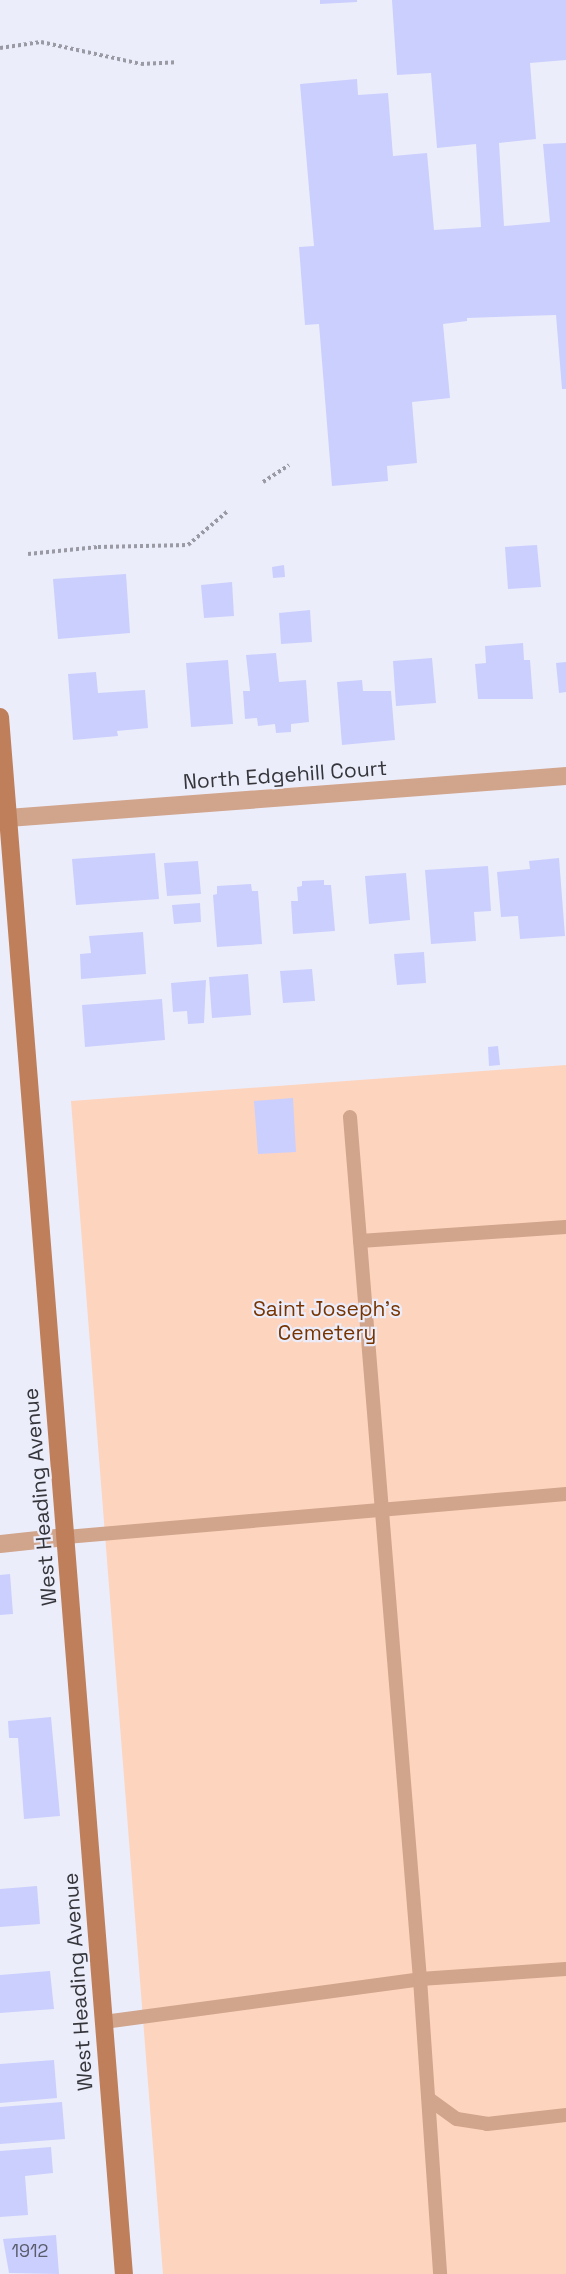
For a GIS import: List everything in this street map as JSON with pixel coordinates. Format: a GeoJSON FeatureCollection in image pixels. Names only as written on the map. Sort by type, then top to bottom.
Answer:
{"type":"FeatureCollection","features":[{"type":"Feature","properties":{"kind":"street","name":"West Heading Avenue"},"geometry":{"type":"LineString","coordinates":[[0,717],[124,2274]]}},
{"type":"Feature","properties":{"kind":"street","name":"North Edgehill Court"},"geometry":{"type":"LineString","coordinates":[[8,818],[566,776]]}},
{"type":"Feature","properties":{"kind":"street"},"geometry":{"type":"LineString","coordinates":[[0,1544],[66,1537]]}},
{"type":"Feature","properties":{"kind":"lane"},"geometry":{"type":"LineString","coordinates":[[350,1117],[420,1978],[440,2274]]}},
{"type":"Feature","properties":{"kind":"lane"},"geometry":{"type":"LineString","coordinates":[[360,1241],[566,1227]]}},
{"type":"Feature","properties":{"kind":"lane"},"geometry":{"type":"LineString","coordinates":[[66,1537],[566,1494]]}},
{"type":"Feature","properties":{"kind":"lane"},"geometry":{"type":"LineString","coordinates":[[104,2022],[420,1978],[566,1969]]}},
{"type":"Feature","properties":{"kind":"lane"},"geometry":{"type":"LineString","coordinates":[[429,2100],[457,2119],[487,2124],[566,2115]]}},
{"type":"Feature","properties":{"kind":"path"},"geometry":{"type":"LineString","coordinates":[[0,48],[41,42],[130,63],[176,63]]}},
{"type":"Feature","properties":{"kind":"path"},"geometry":{"type":"LineString","coordinates":[[263,482],[290,465]]}},
{"type":"Feature","properties":{"kind":"path"},"geometry":{"type":"LineString","coordinates":[[28,554],[98,546],[188,545],[228,511]]}},
{"type":"Feature","properties":{"kind":"green space","name":"Saint Joseph's Cemetery"},"geometry":{"type":"Polygon","coordinates":[[[566,1065],[566,2274],[163,2274],[71,1101],[566,1065]]]}},
{"type":"Feature","properties":{"kind":"building"},"geometry":{"type":"Polygon","coordinates":[[[320,0],[357,0],[357,2],[320,4],[320,0]]]}},
{"type":"Feature","properties":{"kind":"building"},"geometry":{"type":"Polygon","coordinates":[[[392,0],[566,0],[566,60],[530,63],[536,139],[499,143],[504,226],[550,222],[543,144],[566,143],[566,389],[562,389],[556,315],[467,318],[467,321],[443,324],[450,398],[412,402],[417,463],[387,466],[388,481],[332,486],[319,324],[305,325],[299,247],[314,246],[300,84],[357,79],[358,95],[388,93],[393,156],[427,153],[434,230],[481,227],[476,144],[437,148],[431,73],[397,75],[392,0]]]}},
{"type":"Feature","properties":{"kind":"building"},"geometry":{"type":"Polygon","coordinates":[[[537,545],[541,587],[508,589],[505,547],[537,545]]]}},
{"type":"Feature","properties":{"kind":"building"},"geometry":{"type":"Polygon","coordinates":[[[284,565],[285,577],[273,578],[272,567],[284,565]]]}},
{"type":"Feature","properties":{"kind":"building"},"geometry":{"type":"Polygon","coordinates":[[[126,574],[130,633],[58,639],[53,579],[126,574]]]}},
{"type":"Feature","properties":{"kind":"building"},"geometry":{"type":"Polygon","coordinates":[[[232,582],[234,616],[204,618],[201,585],[232,582]]]}},
{"type":"Feature","properties":{"kind":"building"},"geometry":{"type":"Polygon","coordinates":[[[310,610],[312,642],[281,644],[279,613],[310,610]]]}},
{"type":"Feature","properties":{"kind":"building"},"geometry":{"type":"Polygon","coordinates":[[[523,643],[524,660],[530,660],[533,699],[478,699],[475,664],[486,663],[485,646],[523,643]]]}},
{"type":"Feature","properties":{"kind":"building"},"geometry":{"type":"Polygon","coordinates":[[[276,653],[279,682],[306,680],[309,722],[291,724],[291,732],[276,733],[275,724],[258,726],[257,718],[245,719],[243,691],[250,691],[246,655],[276,653]]]}},
{"type":"Feature","properties":{"kind":"building"},"geometry":{"type":"Polygon","coordinates":[[[432,658],[436,703],[396,706],[393,661],[432,658]]]}},
{"type":"Feature","properties":{"kind":"building"},"geometry":{"type":"Polygon","coordinates":[[[228,660],[233,724],[191,727],[186,663],[228,660]]]}},
{"type":"Feature","properties":{"kind":"building"},"geometry":{"type":"Polygon","coordinates":[[[566,662],[566,692],[559,693],[556,663],[566,662]]]}},
{"type":"Feature","properties":{"kind":"building"},"geometry":{"type":"Polygon","coordinates":[[[96,672],[98,693],[145,690],[148,728],[117,731],[118,736],[73,740],[68,674],[96,672]]]}},
{"type":"Feature","properties":{"kind":"building"},"geometry":{"type":"Polygon","coordinates":[[[362,680],[363,691],[391,691],[395,740],[342,745],[337,682],[362,680]]]}},
{"type":"Feature","properties":{"kind":"building"},"geometry":{"type":"Polygon","coordinates":[[[155,853],[159,899],[76,905],[72,859],[155,853]]]}},
{"type":"Feature","properties":{"kind":"building"},"geometry":{"type":"Polygon","coordinates":[[[559,858],[565,936],[520,939],[518,916],[501,917],[497,872],[530,869],[529,861],[559,858]]]}},
{"type":"Feature","properties":{"kind":"building"},"geometry":{"type":"Polygon","coordinates":[[[198,861],[201,894],[167,896],[164,863],[198,861]]]}},
{"type":"Feature","properties":{"kind":"building"},"geometry":{"type":"Polygon","coordinates":[[[488,866],[491,911],[474,912],[476,941],[431,944],[425,870],[488,866]]]}},
{"type":"Feature","properties":{"kind":"building"},"geometry":{"type":"Polygon","coordinates":[[[406,873],[410,920],[369,924],[365,876],[406,873]]]}},
{"type":"Feature","properties":{"kind":"building"},"geometry":{"type":"Polygon","coordinates":[[[324,880],[324,885],[331,885],[335,931],[293,934],[291,901],[298,901],[297,887],[302,886],[302,881],[324,880]]]}},
{"type":"Feature","properties":{"kind":"building"},"geometry":{"type":"Polygon","coordinates":[[[251,884],[252,891],[258,891],[262,944],[217,947],[213,895],[217,894],[217,886],[251,884]]]}},
{"type":"Feature","properties":{"kind":"building"},"geometry":{"type":"Polygon","coordinates":[[[200,903],[201,922],[174,924],[172,905],[200,903]]]}},
{"type":"Feature","properties":{"kind":"building"},"geometry":{"type":"Polygon","coordinates":[[[143,932],[146,974],[81,979],[80,954],[91,953],[89,936],[143,932]]]}},
{"type":"Feature","properties":{"kind":"building"},"geometry":{"type":"Polygon","coordinates":[[[424,952],[426,983],[397,985],[394,954],[424,952]]]}},
{"type":"Feature","properties":{"kind":"building"},"geometry":{"type":"Polygon","coordinates":[[[312,969],[315,1001],[283,1003],[280,971],[312,969]]]}},
{"type":"Feature","properties":{"kind":"building"},"geometry":{"type":"Polygon","coordinates":[[[248,974],[251,1015],[212,1018],[209,977],[248,974]]]}},
{"type":"Feature","properties":{"kind":"building"},"geometry":{"type":"Polygon","coordinates":[[[206,980],[204,1023],[188,1024],[187,1011],[173,1012],[171,983],[206,980]]]}},
{"type":"Feature","properties":{"kind":"building"},"geometry":{"type":"Polygon","coordinates":[[[162,999],[165,1040],[85,1047],[82,1005],[162,999]]]}},
{"type":"Feature","properties":{"kind":"building"},"geometry":{"type":"Polygon","coordinates":[[[498,1046],[500,1065],[489,1066],[488,1047],[498,1046]]]}},
{"type":"Feature","properties":{"kind":"building"},"geometry":{"type":"Polygon","coordinates":[[[293,1098],[296,1152],[258,1154],[254,1101],[293,1098]]]}},
{"type":"Feature","properties":{"kind":"building"},"geometry":{"type":"Polygon","coordinates":[[[10,1574],[13,1614],[0,1615],[0,1575],[10,1574]]]}},
{"type":"Feature","properties":{"kind":"building"},"geometry":{"type":"Polygon","coordinates":[[[51,1717],[60,1816],[24,1819],[18,1738],[9,1738],[8,1721],[51,1717]]]}},
{"type":"Feature","properties":{"kind":"building"},"geometry":{"type":"Polygon","coordinates":[[[37,1886],[40,1924],[0,1927],[0,1889],[37,1886]]]}},
{"type":"Feature","properties":{"kind":"building"},"geometry":{"type":"Polygon","coordinates":[[[50,1971],[54,2009],[0,2013],[0,1975],[50,1971]]]}},
{"type":"Feature","properties":{"kind":"building"},"geometry":{"type":"Polygon","coordinates":[[[54,2060],[57,2098],[0,2103],[0,2064],[54,2060]]]}},
{"type":"Feature","properties":{"kind":"building"},"geometry":{"type":"Polygon","coordinates":[[[62,2102],[65,2139],[0,2144],[0,2107],[62,2102]]]}},
{"type":"Feature","properties":{"kind":"building"},"geometry":{"type":"Polygon","coordinates":[[[51,2147],[53,2173],[25,2176],[28,2215],[0,2217],[0,2151],[51,2147]]]}},
{"type":"Feature","properties":{"kind":"building"},"geometry":{"type":"Polygon","coordinates":[[[56,2235],[59,2274],[9,2273],[3,2239],[56,2235]]]}}]}
